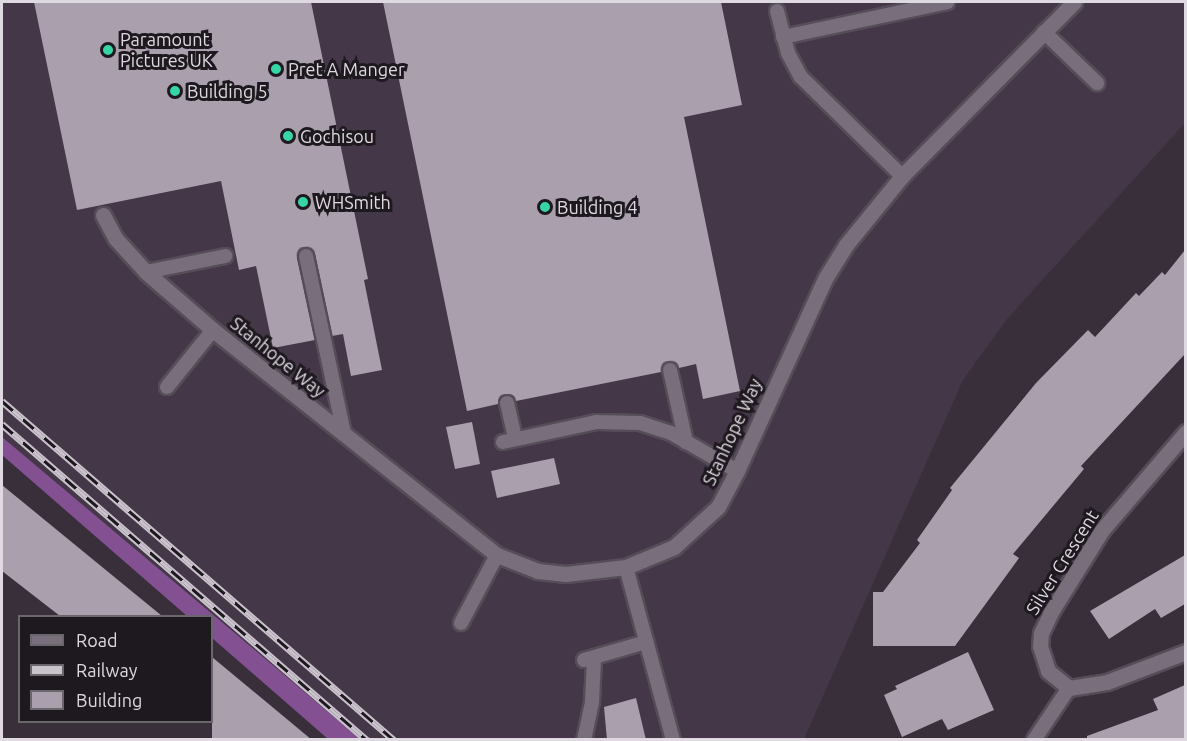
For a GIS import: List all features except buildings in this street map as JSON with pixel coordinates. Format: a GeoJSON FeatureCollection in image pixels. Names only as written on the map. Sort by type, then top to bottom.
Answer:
{"type":"FeatureCollection","features":[{"type":"Feature","properties":{"kind":"street","name":"Stanhope Way"},"geometry":{"type":"LineString","coordinates":[[102,211],[117,239],[146,272],[213,330],[497,555],[538,571],[566,574],[626,567],[674,547],[696,530],[718,507],[737,471],[826,277],[866,217],[902,176],[1074,2]]}},
{"type":"Feature","properties":{"kind":"street","name":"Silver Crescent"},"geometry":{"type":"LineString","coordinates":[[1069,688],[1048,671],[1042,658],[1041,633],[1045,622],[1102,530],[1185,432]]}},
{"type":"Feature","properties":{"kind":"street"},"geometry":{"type":"LineString","coordinates":[[1069,688],[1107,682],[1185,652]]}},
{"type":"Feature","properties":{"kind":"lane"},"geometry":{"type":"LineString","coordinates":[[783,37],[947,2]]}},
{"type":"Feature","properties":{"kind":"lane"},"geometry":{"type":"LineString","coordinates":[[777,11],[783,37],[794,66],[809,87],[902,176]]}},
{"type":"Feature","properties":{"kind":"lane"},"geometry":{"type":"LineString","coordinates":[[1044,32],[1097,83]]}},
{"type":"Feature","properties":{"kind":"lane"},"geometry":{"type":"LineString","coordinates":[[146,272],[225,256]]}},
{"type":"Feature","properties":{"kind":"lane"},"geometry":{"type":"LineString","coordinates":[[306,256],[344,434]]}},
{"type":"Feature","properties":{"kind":"lane"},"geometry":{"type":"LineString","coordinates":[[167,387],[213,330]]}},
{"type":"Feature","properties":{"kind":"lane"},"geometry":{"type":"LineString","coordinates":[[670,370],[686,442]]}},
{"type":"Feature","properties":{"kind":"lane"},"geometry":{"type":"LineString","coordinates":[[507,403],[509,440],[596,422],[617,421],[655,427],[737,471]]}},
{"type":"Feature","properties":{"kind":"lane"},"geometry":{"type":"LineString","coordinates":[[461,623],[497,555]]}},
{"type":"Feature","properties":{"kind":"lane"},"geometry":{"type":"LineString","coordinates":[[626,567],[673,740]]}},
{"type":"Feature","properties":{"kind":"lane"},"geometry":{"type":"LineString","coordinates":[[584,740],[592,702],[589,659],[646,642]]}},
{"type":"Feature","properties":{"kind":"lane"},"geometry":{"type":"LineString","coordinates":[[1034,740],[1069,688]]}},
{"type":"Feature","properties":{"kind":"shaded area"},"geometry":{"type":"Polygon","coordinates":[[[2,2],[1185,2],[1185,123],[1007,319],[963,380],[804,739],[337,739],[213,615],[2,450],[2,2]]]}},
{"type":"Feature","properties":{"kind":"shaded area"},"geometry":{"type":"Polygon","coordinates":[[[2,437],[360,739],[328,739],[213,639],[213,615],[186,615],[2,455],[2,437]]]}},
{"type":"Feature","properties":{"kind":"railway"},"geometry":{"type":"LineString","coordinates":[[2,401],[394,740]]}},
{"type":"Feature","properties":{"kind":"railway"},"geometry":{"type":"LineString","coordinates":[[2,424],[367,740]]}},
{"type":"Feature","properties":{"kind":"place","name":"Paramount Pictures UK"},"geometry":{"type":"Point","coordinates":[108,50]}},
{"type":"Feature","properties":{"kind":"place","name":"Pret A Manger"},"geometry":{"type":"Point","coordinates":[276,69]}},
{"type":"Feature","properties":{"kind":"place","name":"Building 5"},"geometry":{"type":"Point","coordinates":[175,91]}},
{"type":"Feature","properties":{"kind":"place","name":"Gochisou"},"geometry":{"type":"Point","coordinates":[288,136]}},
{"type":"Feature","properties":{"kind":"place","name":"WHSmith"},"geometry":{"type":"Point","coordinates":[303,202]}},
{"type":"Feature","properties":{"kind":"place","name":"Building 4"},"geometry":{"type":"Point","coordinates":[545,207]}}]}
